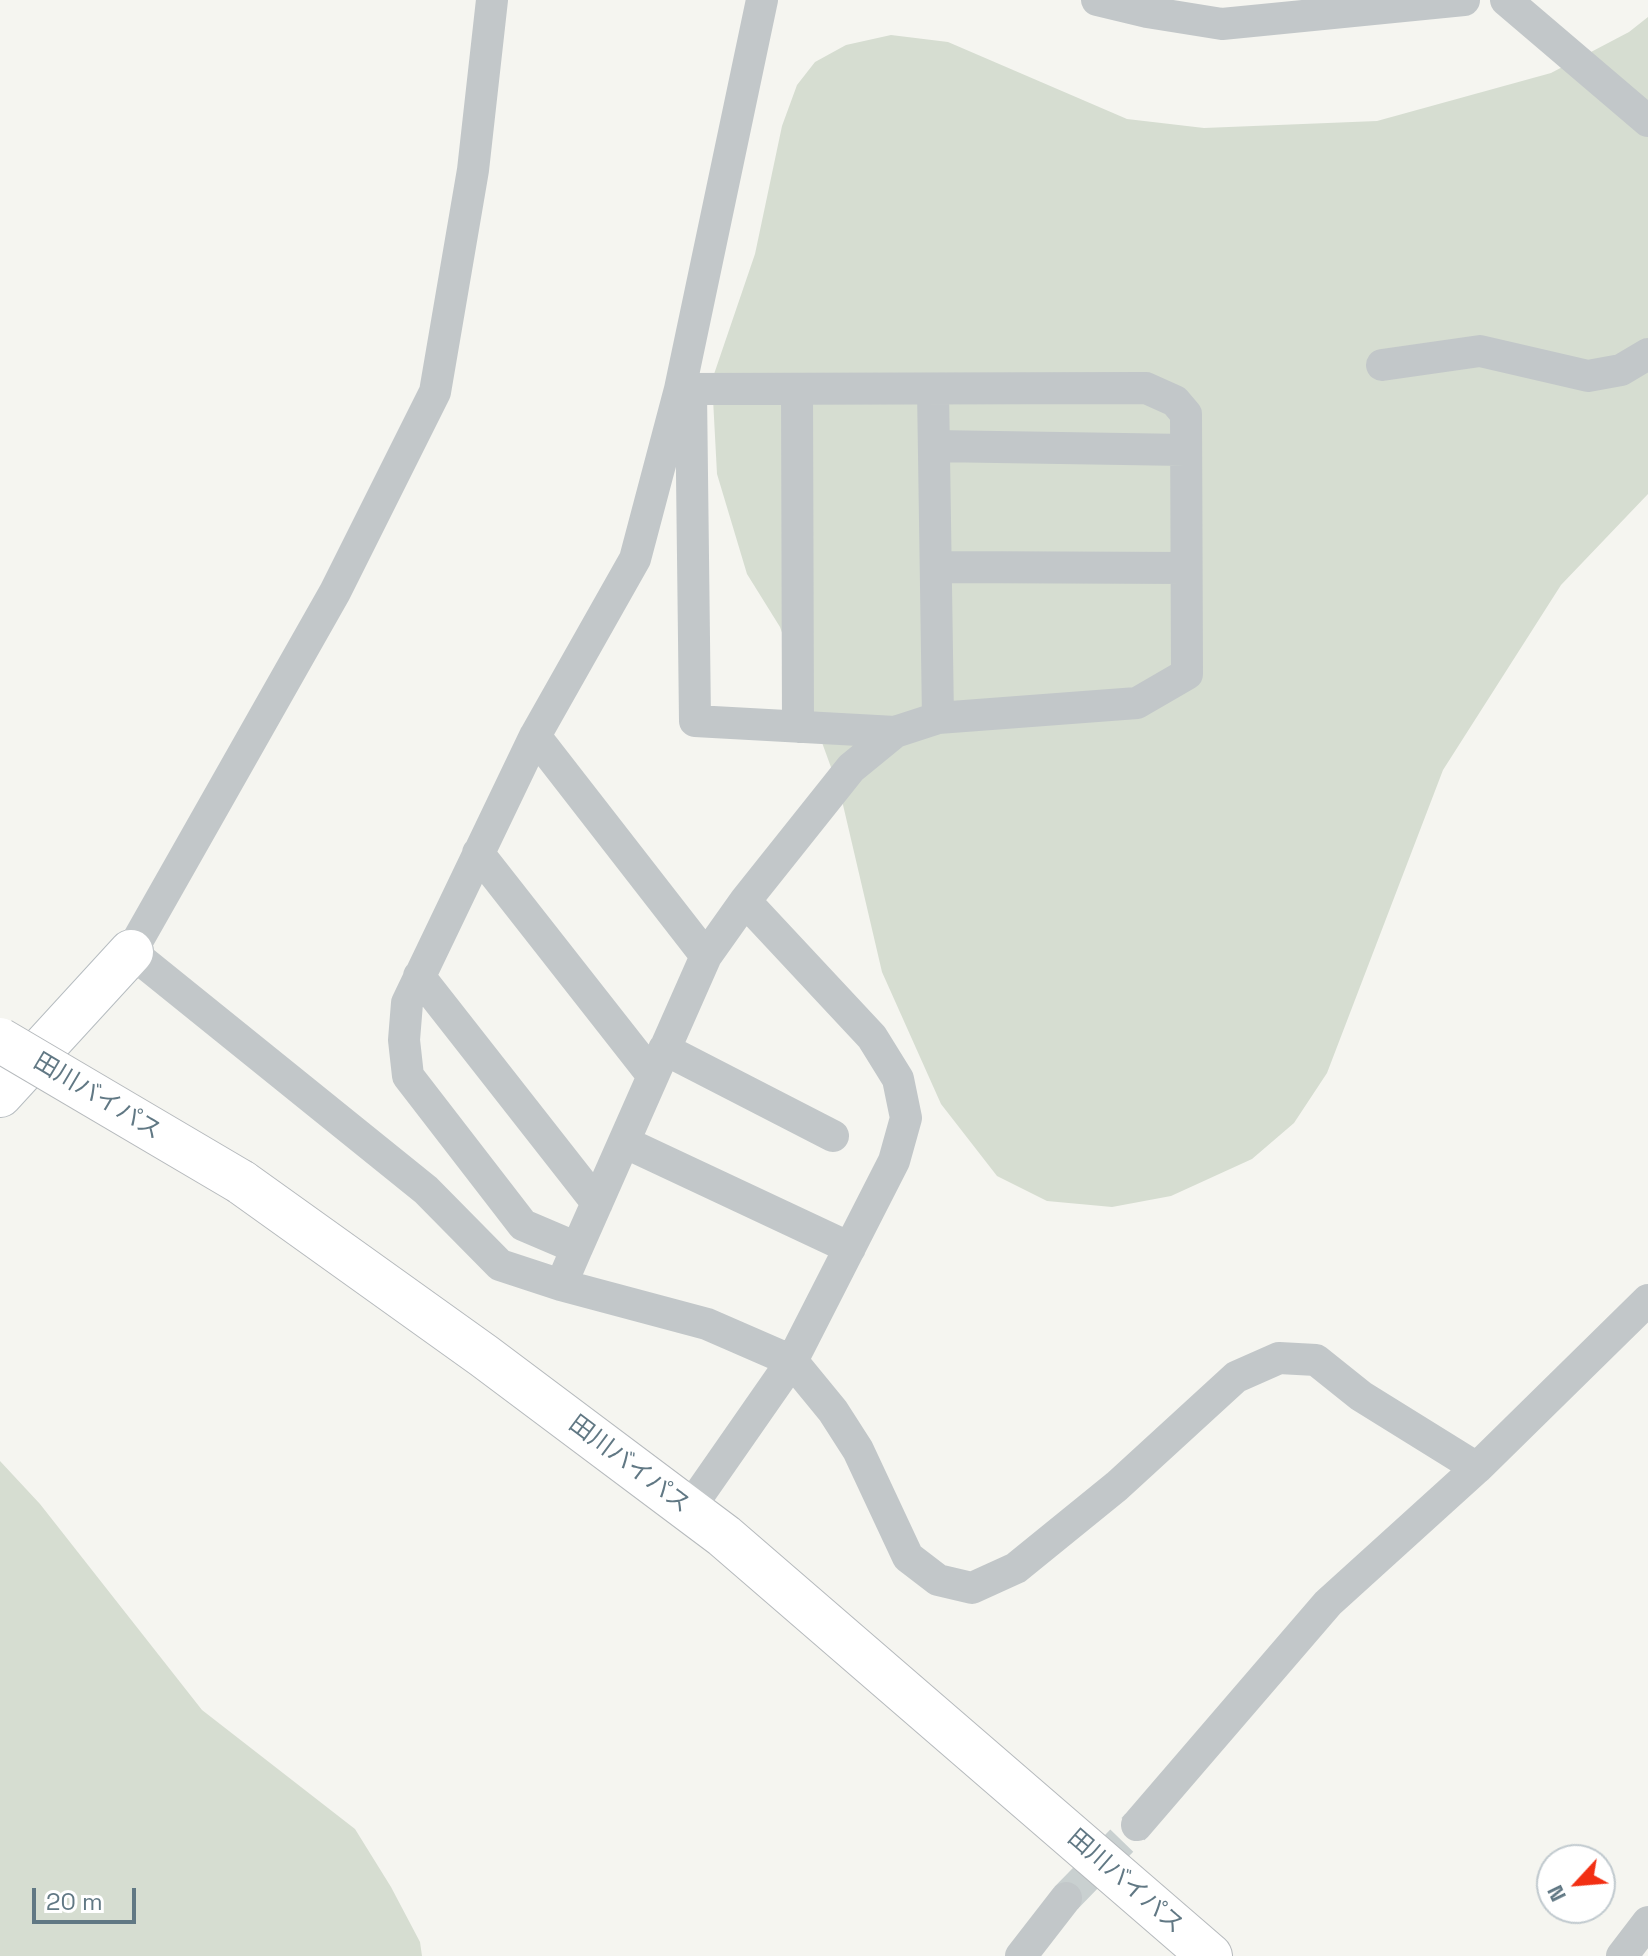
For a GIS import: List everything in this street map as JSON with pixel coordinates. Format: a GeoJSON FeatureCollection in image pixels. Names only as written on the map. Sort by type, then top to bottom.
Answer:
{"type":"FeatureCollection","features":[{"type":"Feature","properties":{"kind":"main road"},"geometry":{"type":"LineString","coordinates":[[0,1095],[131,952]]}},
{"type":"Feature","properties":{"kind":"main road","name":"田川バイパス"},"geometry":{"type":"LineString","coordinates":[[0,1040],[241,1182],[484,1356],[689,1509],[1210,1956]]}},
{"type":"Feature","properties":{"kind":"street"},"geometry":{"type":"LineString","coordinates":[[492,0],[473,170],[435,392],[335,592],[131,952],[426,1190],[500,1265],[561,1285],[707,1324],[792,1361],[833,1411],[858,1450],[908,1557],[938,1580],[972,1588],[1016,1568],[1151,1457],[1236,1377],[1279,1358],[1316,1360],[1361,1396],[1477,1468]]}},
{"type":"Feature","properties":{"kind":"street"},"geometry":{"type":"LineString","coordinates":[[577,1248],[523,1225],[408,1076],[404,1040],[407,1003],[535,736],[635,559],[685,389],[762,0]]}},
{"type":"Feature","properties":{"kind":"street"},"geometry":{"type":"LineString","coordinates":[[1097,0],[1222,24],[1464,0]]}},
{"type":"Feature","properties":{"kind":"street"},"geometry":{"type":"LineString","coordinates":[[1506,0],[1648,121]]}},
{"type":"Feature","properties":{"kind":"street"},"geometry":{"type":"LineString","coordinates":[[1382,365],[1480,351],[1588,376],[1621,370],[1648,354]]}},
{"type":"Feature","properties":{"kind":"street"},"geometry":{"type":"LineString","coordinates":[[1146,388],[1175,401],[1186,414],[1187,674],[1137,703],[938,718],[895,732],[695,721],[685,389],[1146,388]]}},
{"type":"Feature","properties":{"kind":"street"},"geometry":{"type":"LineString","coordinates":[[797,389],[798,727]]}},
{"type":"Feature","properties":{"kind":"street"},"geometry":{"type":"LineString","coordinates":[[933,389],[938,718]]}},
{"type":"Feature","properties":{"kind":"street"},"geometry":{"type":"LineString","coordinates":[[934,446],[1186,450]]}},
{"type":"Feature","properties":{"kind":"street"},"geometry":{"type":"LineString","coordinates":[[936,567],[1186,568]]}},
{"type":"Feature","properties":{"kind":"street"},"geometry":{"type":"LineString","coordinates":[[561,1285],[706,956],[745,901],[851,768],[895,732]]}},
{"type":"Feature","properties":{"kind":"street"},"geometry":{"type":"LineString","coordinates":[[535,736],[706,956]]}},
{"type":"Feature","properties":{"kind":"street"},"geometry":{"type":"LineString","coordinates":[[478,853],[658,1063],[833,1136]]}},
{"type":"Feature","properties":{"kind":"street"},"geometry":{"type":"LineString","coordinates":[[689,1509],[792,1361],[894,1161],[906,1118],[898,1079],[872,1037],[745,901]]}},
{"type":"Feature","properties":{"kind":"street"},"geometry":{"type":"LineString","coordinates":[[419,976],[597,1203]]}},
{"type":"Feature","properties":{"kind":"street"},"geometry":{"type":"LineString","coordinates":[[624,1142],[850,1248]]}},
{"type":"Feature","properties":{"kind":"street"},"geometry":{"type":"LineString","coordinates":[[1137,1825],[1328,1603],[1477,1468],[1647,1302]]}},
{"type":"Feature","properties":{"kind":"street"},"geometry":{"type":"LineString","coordinates":[[1021,1956],[1066,1898]]}},
{"type":"Feature","properties":{"kind":"street"},"geometry":{"type":"LineString","coordinates":[[1622,1956],[1648,1922]]}},
{"type":"Feature","properties":{"kind":"shaded area"},"geometry":{"type":"Polygon","coordinates":[[[1648,17],[1648,494],[1561,585],[1443,770],[1327,1073],[1294,1123],[1252,1159],[1171,1196],[1112,1207],[1047,1201],[997,1176],[941,1104],[882,972],[840,792],[780,627],[747,574],[717,474],[712,380],[755,254],[782,126],[797,85],[815,62],[846,45],[891,35],[948,42],[1127,119],[1204,128],[1377,121],[1551,73],[1629,32],[1648,17]]]}},
{"type":"Feature","properties":{"kind":"shaded area"},"geometry":{"type":"Polygon","coordinates":[[[0,1461],[40,1504],[202,1710],[355,1829],[391,1887],[420,1942],[422,1956],[0,1956],[0,1461]]]}},
{"type":"Feature","properties":{"kind":"tunnel"},"geometry":{"type":"LineString","coordinates":[[1066,1898],[1137,1825]]}}]}
